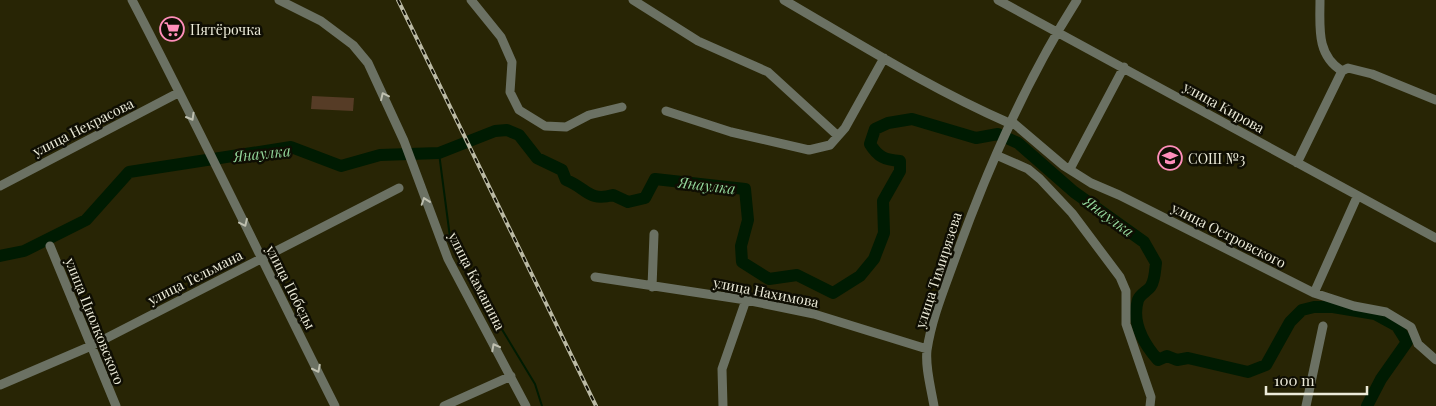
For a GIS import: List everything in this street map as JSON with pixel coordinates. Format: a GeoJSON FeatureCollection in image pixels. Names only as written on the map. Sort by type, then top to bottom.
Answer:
{"type":"FeatureCollection","features":[{"type":"Feature","properties":{"kind":"street"},"geometry":{"type":"LineString","coordinates":[[132,0],[178,93]]}},
{"type":"Feature","properties":{"kind":"street","name":"улица Каманина"},"geometry":{"type":"LineString","coordinates":[[279,0],[321,21],[360,53],[368,63],[404,141],[448,258],[526,406]]}},
{"type":"Feature","properties":{"kind":"street"},"geometry":{"type":"LineString","coordinates":[[471,0],[501,37],[512,62],[510,92],[519,110],[545,126],[566,127],[589,115],[622,107]]}},
{"type":"Feature","properties":{"kind":"street","name":"улица Островского"},"geometry":{"type":"LineString","coordinates":[[784,0],[884,58],[1008,125],[1064,166],[1070,168],[1091,183],[1119,195],[1314,293],[1354,306],[1386,312],[1411,326],[1418,344],[1436,360]]}},
{"type":"Feature","properties":{"kind":"street","name":"улица Кирова"},"geometry":{"type":"LineString","coordinates":[[998,0],[1056,33],[1124,67],[1357,197],[1436,238]]}},
{"type":"Feature","properties":{"kind":"street"},"geometry":{"type":"LineString","coordinates":[[1008,125],[1056,33],[1077,0]]}},
{"type":"Feature","properties":{"kind":"street"},"geometry":{"type":"LineString","coordinates":[[1320,0],[1322,47],[1333,65],[1342,71]]}},
{"type":"Feature","properties":{"kind":"street"},"geometry":{"type":"LineString","coordinates":[[636,1],[698,41],[768,72],[838,136]]}},
{"type":"Feature","properties":{"kind":"street"},"geometry":{"type":"LineString","coordinates":[[666,112],[731,132],[809,150],[830,145],[845,128],[884,58]]}},
{"type":"Feature","properties":{"kind":"street"},"geometry":{"type":"LineString","coordinates":[[1070,168],[1124,67]]}},
{"type":"Feature","properties":{"kind":"street"},"geometry":{"type":"LineString","coordinates":[[1297,163],[1342,71],[1348,68],[1360,69],[1436,100]]}},
{"type":"Feature","properties":{"kind":"street","name":"улица Победы"},"geometry":{"type":"LineString","coordinates":[[178,93],[205,140],[261,259],[335,406]]}},
{"type":"Feature","properties":{"kind":"street","name":"улица Некрасова"},"geometry":{"type":"LineString","coordinates":[[0,186],[178,93]]}},
{"type":"Feature","properties":{"kind":"street","name":"улица Тимирязева"},"geometry":{"type":"LineString","coordinates":[[934,406],[927,349],[936,313],[974,205],[1008,125]]}},
{"type":"Feature","properties":{"kind":"street"},"geometry":{"type":"LineString","coordinates":[[998,151],[1028,169],[1040,179],[1072,213],[1120,277],[1126,291],[1126,324],[1151,397],[1150,406]]}},
{"type":"Feature","properties":{"kind":"street","name":"улица Тельмана"},"geometry":{"type":"LineString","coordinates":[[0,385],[91,346],[399,188]]}},
{"type":"Feature","properties":{"kind":"street"},"geometry":{"type":"LineString","coordinates":[[1314,293],[1357,197]]}},
{"type":"Feature","properties":{"kind":"street"},"geometry":{"type":"LineString","coordinates":[[652,287],[654,234]]}},
{"type":"Feature","properties":{"kind":"street","name":"улица Циолковского"},"geometry":{"type":"LineString","coordinates":[[50,246],[116,406]]}},
{"type":"Feature","properties":{"kind":"street","name":"улица Нахимова"},"geometry":{"type":"LineString","coordinates":[[595,277],[746,300],[814,314],[927,349]]}},
{"type":"Feature","properties":{"kind":"street"},"geometry":{"type":"LineString","coordinates":[[722,406],[722,369],[746,300]]}},
{"type":"Feature","properties":{"kind":"street"},"geometry":{"type":"LineString","coordinates":[[1306,406],[1323,326]]}},
{"type":"Feature","properties":{"kind":"street"},"geometry":{"type":"LineString","coordinates":[[444,406],[511,376]]}},
{"type":"Feature","properties":{"kind":"shaded area"},"geometry":{"type":"Polygon","coordinates":[[[312,96],[354,98],[353,111],[311,109],[312,96]]]}},
{"type":"Feature","properties":{"kind":"waterway","name":"Янаулка"},"geometry":{"type":"LineString","coordinates":[[0,256],[24,251],[86,220],[129,172],[291,147],[341,166],[380,155],[439,153],[495,131],[507,130],[519,135],[537,158],[562,170],[566,180],[598,197],[613,195],[628,202],[645,198],[655,179],[745,189],[748,220],[741,246],[742,262],[769,279],[797,275],[833,293],[860,276],[874,259],[884,233],[883,201],[900,171],[900,161],[882,157],[870,144],[875,129],[888,123],[912,119],[976,138],[998,134],[1018,143],[1074,192],[1144,242],[1156,263],[1155,275],[1150,288],[1138,300],[1136,317],[1140,333],[1158,360],[1167,356],[1177,360],[1188,358],[1248,372],[1266,365],[1290,322],[1302,310],[1314,307],[1333,307],[1375,314],[1397,326],[1407,342],[1381,379],[1367,406]]}},
{"type":"Feature","properties":{"kind":"waterway"},"geometry":{"type":"LineString","coordinates":[[439,153],[451,245],[535,384],[542,406]]}},
{"type":"Feature","properties":{"kind":"railway"},"geometry":{"type":"LineString","coordinates":[[398,0],[596,406]]}},
{"type":"Feature","properties":{"kind":"place","name":"Пятёрочка"},"geometry":{"type":"Point","coordinates":[172,29]}},
{"type":"Feature","properties":{"kind":"place","name":"СОШ №3"},"geometry":{"type":"Point","coordinates":[1170,158]}}]}
